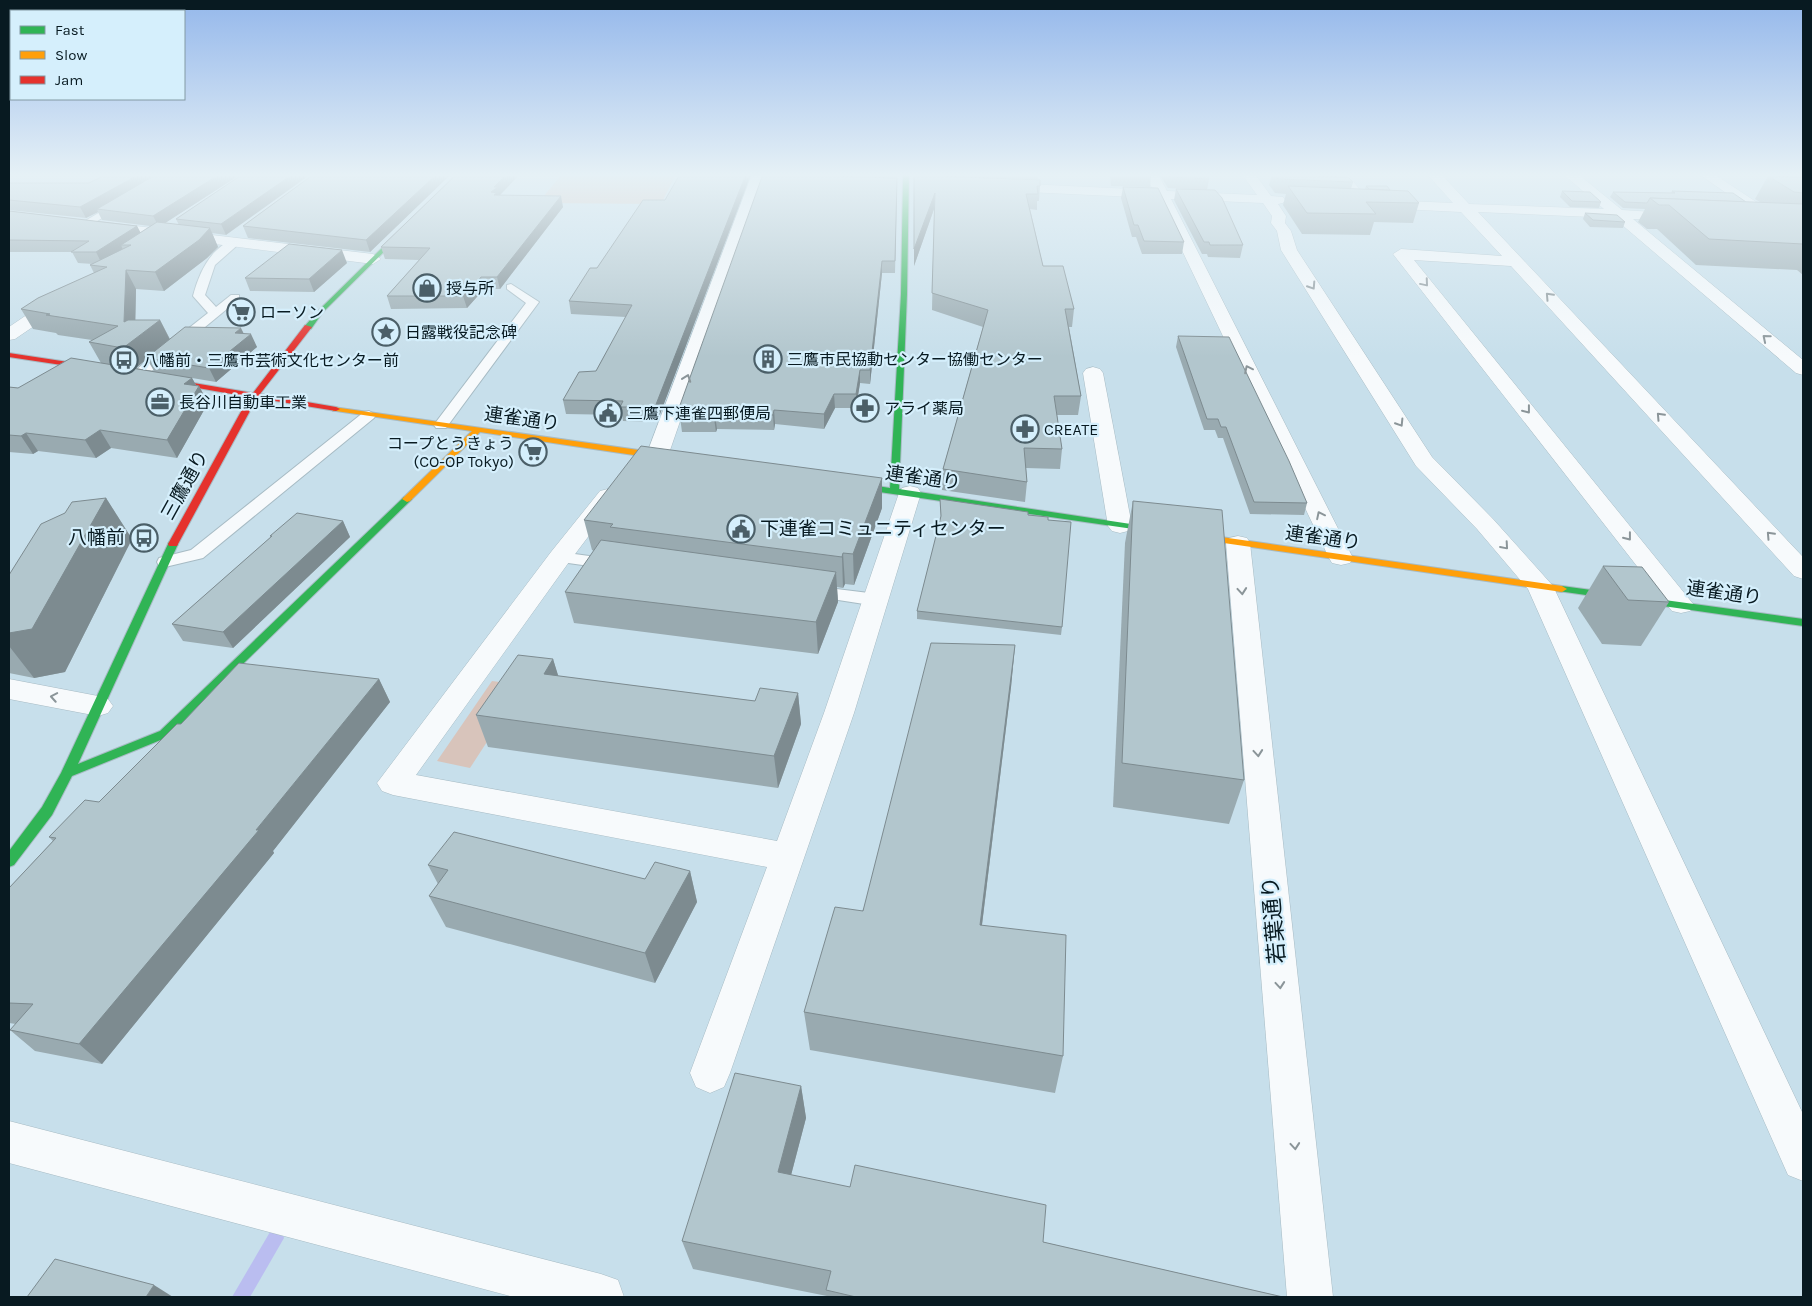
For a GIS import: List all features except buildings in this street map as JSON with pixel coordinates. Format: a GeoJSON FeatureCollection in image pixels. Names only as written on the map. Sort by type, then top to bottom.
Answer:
{"type":"FeatureCollection","features":[{"type":"Feature","properties":{"kind":"main road","name":"三鷹通り"},"geometry":{"type":"LineString","coordinates":[[9,861],[46,811],[67,773],[178,533],[254,396],[321,311],[397,235]]}},
{"type":"Feature","properties":{"kind":"main road"},"geometry":{"type":"LineString","coordinates":[[902,492],[903,235]]}},
{"type":"Feature","properties":{"kind":"main road"},"geometry":{"type":"LineString","coordinates":[[9,354],[109,371]]}},
{"type":"Feature","properties":{"kind":"main road","name":"連雀通り"},"geometry":{"type":"LineString","coordinates":[[133,375],[369,415],[690,461]]}},
{"type":"Feature","properties":{"kind":"main road"},"geometry":{"type":"LineString","coordinates":[[67,773],[164,734],[477,430]]}},
{"type":"Feature","properties":{"kind":"main road","name":"連雀通り"},"geometry":{"type":"LineString","coordinates":[[832,482],[1120,526],[1803,623]]}},
{"type":"Feature","properties":{"kind":"street"},"geometry":{"type":"LineString","coordinates":[[145,244],[158,235]]}},
{"type":"Feature","properties":{"kind":"street"},"geometry":{"type":"LineString","coordinates":[[198,235],[237,237],[373,258]]}},
{"type":"Feature","properties":{"kind":"street"},"geometry":{"type":"LineString","coordinates":[[738,235],[650,455],[560,557],[393,783],[789,857]]}},
{"type":"Feature","properties":{"kind":"street"},"geometry":{"type":"LineString","coordinates":[[1183,235],[1341,558]]}},
{"type":"Feature","properties":{"kind":"street"},"geometry":{"type":"LineString","coordinates":[[1285,235],[1289,250],[1424,461],[1485,524],[1540,586],[1803,1160]]}},
{"type":"Feature","properties":{"kind":"street"},"geometry":{"type":"LineString","coordinates":[[1493,235],[1803,570]]}},
{"type":"Feature","properties":{"kind":"street"},"geometry":{"type":"LineString","coordinates":[[1644,235],[1803,369]]}},
{"type":"Feature","properties":{"kind":"street"},"geometry":{"type":"LineString","coordinates":[[1518,262],[1401,254],[1447,309],[1681,605]]}},
{"type":"Feature","properties":{"kind":"street"},"geometry":{"type":"LineString","coordinates":[[9,335],[73,292]]}},
{"type":"Feature","properties":{"kind":"street"},"geometry":{"type":"LineString","coordinates":[[1094,373],[1120,526]]}},
{"type":"Feature","properties":{"kind":"street"},"geometry":{"type":"LineString","coordinates":[[710,1073],[789,857],[877,600],[902,492]]}},
{"type":"Feature","properties":{"kind":"street","name":"若葉通り"},"geometry":{"type":"LineString","coordinates":[[1238,543],[1310,1297]]}},
{"type":"Feature","properties":{"kind":"street"},"geometry":{"type":"LineString","coordinates":[[9,689],[98,706]]}},
{"type":"Feature","properties":{"kind":"street"},"geometry":{"type":"LineString","coordinates":[[9,1142],[601,1297]]}},
{"type":"Feature","properties":{"kind":"lane"},"geometry":{"type":"LineString","coordinates":[[215,313],[199,296],[204,274],[212,260],[237,237]]}},
{"type":"Feature","properties":{"kind":"lane"},"geometry":{"type":"LineString","coordinates":[[441,425],[533,302],[511,287]]}},
{"type":"Feature","properties":{"kind":"lane"},"geometry":{"type":"LineString","coordinates":[[133,375],[235,297]]}},
{"type":"Feature","properties":{"kind":"lane"},"geometry":{"type":"LineString","coordinates":[[165,562],[197,554],[369,415]]}},
{"type":"Feature","properties":{"kind":"lane"},"geometry":{"type":"LineString","coordinates":[[560,557],[630,566]]}},
{"type":"Feature","properties":{"kind":"lane"},"geometry":{"type":"LineString","coordinates":[[798,590],[877,600]]}},
{"type":"Feature","properties":{"kind":"shaded area"},"geometry":{"type":"Polygon","coordinates":[[[492,681],[524,685],[470,768],[437,761],[492,681]]]}},
{"type":"Feature","properties":{"kind":"waterway"},"geometry":{"type":"LineString","coordinates":[[240,1297],[276,1238]]}},
{"type":"Feature","properties":{"kind":"traffic: fast"},"geometry":{"type":"LineString","coordinates":[[308,327],[321,311],[398,235]]}},
{"type":"Feature","properties":{"kind":"traffic: fast"},"geometry":{"type":"LineString","coordinates":[[894,491],[904,294],[905,235]]}},
{"type":"Feature","properties":{"kind":"traffic: fast"},"geometry":{"type":"LineString","coordinates":[[845,484],[1144,529]]}},
{"type":"Feature","properties":{"kind":"traffic: fast"},"geometry":{"type":"LineString","coordinates":[[67,773],[164,734],[407,499]]}},
{"type":"Feature","properties":{"kind":"traffic: fast"},"geometry":{"type":"LineString","coordinates":[[9,861],[47,811],[67,773],[173,544]]}},
{"type":"Feature","properties":{"kind":"traffic: fast"},"geometry":{"type":"LineString","coordinates":[[1562,589],[1803,623]]}},
{"type":"Feature","properties":{"kind":"traffic: slow"},"geometry":{"type":"LineString","coordinates":[[336,409],[674,458]]}},
{"type":"Feature","properties":{"kind":"traffic: slow"},"geometry":{"type":"LineString","coordinates":[[407,499],[477,431]]}},
{"type":"Feature","properties":{"kind":"traffic: slow"},"geometry":{"type":"LineString","coordinates":[[1144,529],[1562,589]]}},
{"type":"Feature","properties":{"kind":"traffic: jam"},"geometry":{"type":"LineString","coordinates":[[173,544],[254,396],[308,327]]}},
{"type":"Feature","properties":{"kind":"traffic: jam"},"geometry":{"type":"LineString","coordinates":[[9,355],[101,369]]}},
{"type":"Feature","properties":{"kind":"traffic: jam"},"geometry":{"type":"LineString","coordinates":[[158,379],[336,409]]}},
{"type":"Feature","properties":{"kind":"place","name":"授与所"},"geometry":{"type":"Point","coordinates":[427,288]}},
{"type":"Feature","properties":{"kind":"place","name":"ローソン"},"geometry":{"type":"Point","coordinates":[241,312]}},
{"type":"Feature","properties":{"kind":"place","name":"日露戦役記念碑"},"geometry":{"type":"Point","coordinates":[386,332]}},
{"type":"Feature","properties":{"kind":"place","name":"三鷹市民協動センター協働センター"},"geometry":{"type":"Point","coordinates":[768,359]}},
{"type":"Feature","properties":{"kind":"place","name":"八幡前・三鷹市芸術文化センター前"},"geometry":{"type":"Point","coordinates":[124,360]}},
{"type":"Feature","properties":{"kind":"place","name":"長谷川自動車工業"},"geometry":{"type":"Point","coordinates":[160,402]}},
{"type":"Feature","properties":{"kind":"place","name":"アライ薬局"},"geometry":{"type":"Point","coordinates":[865,408]}},
{"type":"Feature","properties":{"kind":"place","name":"三鷹下連雀四郵便局"},"geometry":{"type":"Point","coordinates":[608,413]}},
{"type":"Feature","properties":{"kind":"place","name":"CREATE"},"geometry":{"type":"Point","coordinates":[1025,429]}},
{"type":"Feature","properties":{"kind":"place","name":"コープとうきょう (CO-OP Tokyo)"},"geometry":{"type":"Point","coordinates":[533,452]}},
{"type":"Feature","properties":{"kind":"place","name":"下連雀コミュニティセンター"},"geometry":{"type":"Point","coordinates":[741,529]}},
{"type":"Feature","properties":{"kind":"place","name":"八幡前"},"geometry":{"type":"Point","coordinates":[144,538]}}]}
